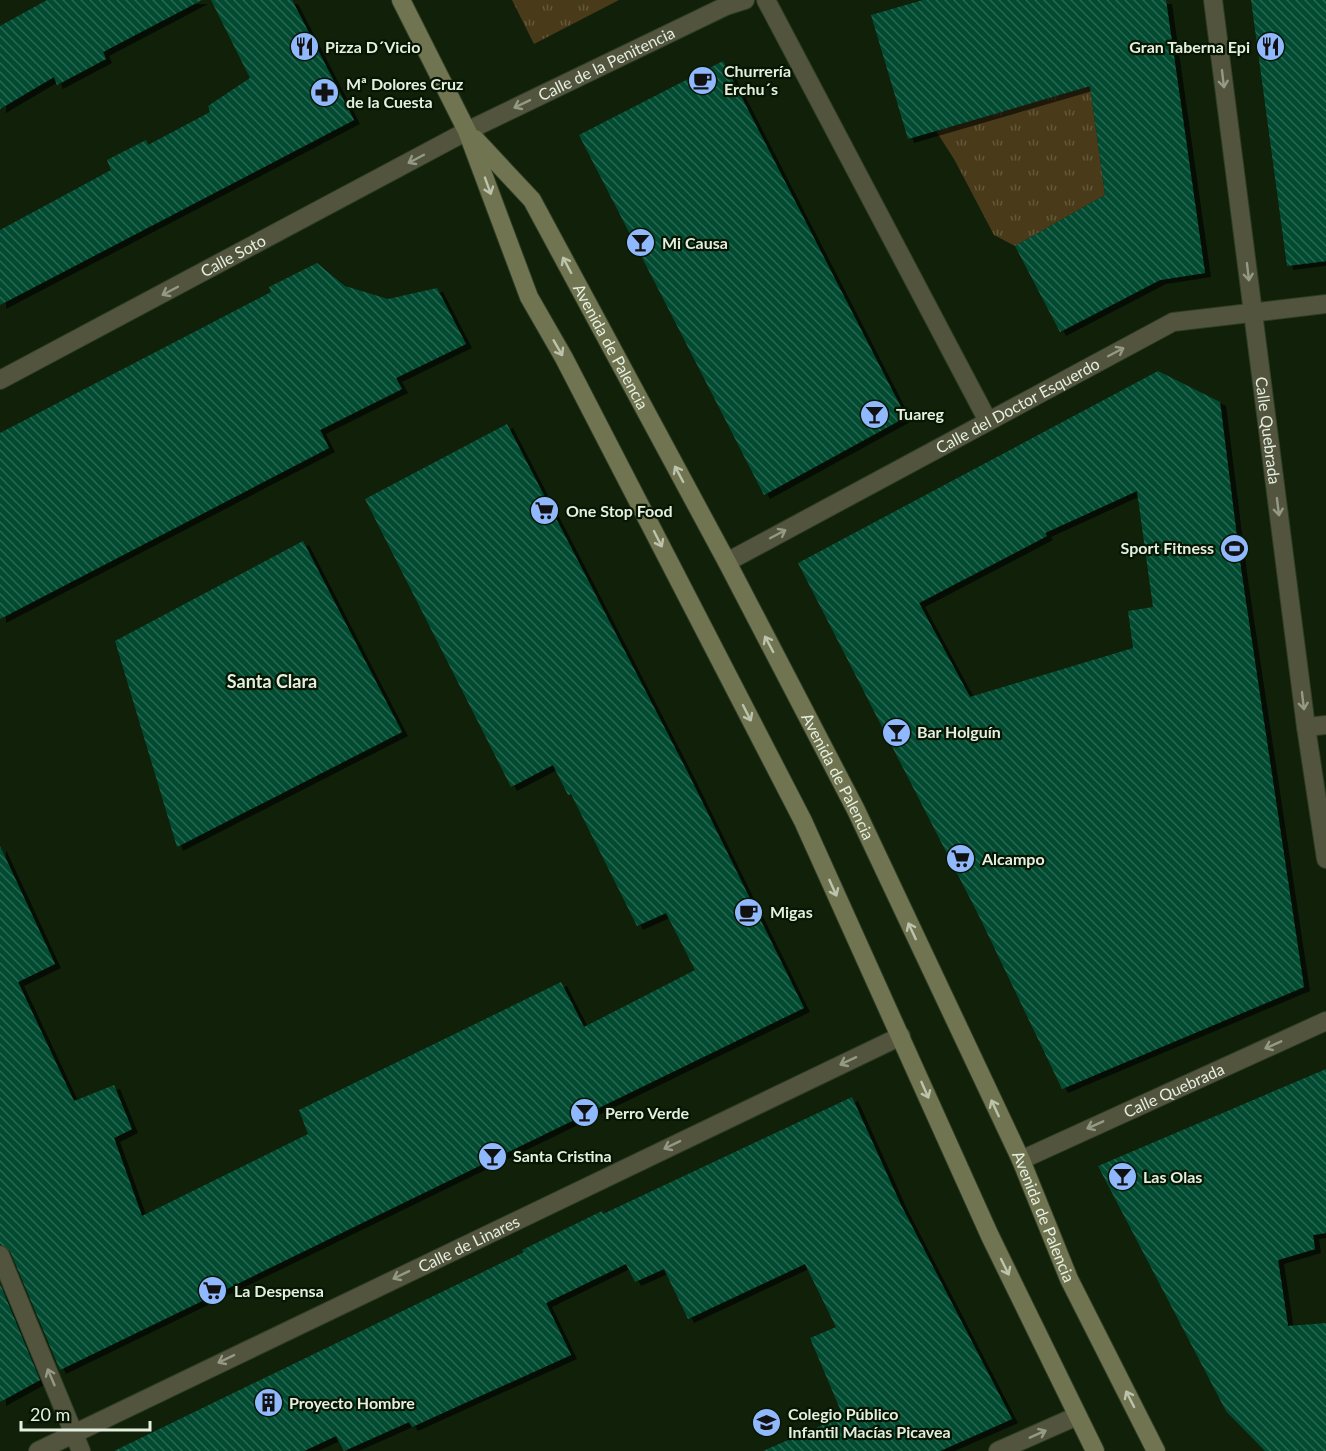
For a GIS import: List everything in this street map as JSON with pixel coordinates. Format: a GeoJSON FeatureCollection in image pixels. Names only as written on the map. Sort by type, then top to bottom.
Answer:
{"type":"FeatureCollection","features":[{"type":"Feature","properties":{"kind":"main road","name":"Avenida de Palencia"},"geometry":{"type":"LineString","coordinates":[[401,0],[467,131],[529,297],[564,358],[803,821],[990,1236],[1095,1451]]}},
{"type":"Feature","properties":{"kind":"main road","name":"Avenida de Palencia"},"geometry":{"type":"LineString","coordinates":[[467,131],[532,200],[727,562],[856,810],[1021,1160],[1069,1279],[1156,1451]]}},
{"type":"Feature","properties":{"kind":"street","name":"Calle de la Penitencia"},"geometry":{"type":"LineString","coordinates":[[467,131],[725,3],[746,0]]}},
{"type":"Feature","properties":{"kind":"street"},"geometry":{"type":"LineString","coordinates":[[766,0],[988,421]]}},
{"type":"Feature","properties":{"kind":"street","name":"Calle Quebrada"},"geometry":{"type":"LineString","coordinates":[[1213,0],[1306,727],[1326,859]]}},
{"type":"Feature","properties":{"kind":"street","name":"Calle Soto"},"geometry":{"type":"LineString","coordinates":[[0,380],[467,131]]}},
{"type":"Feature","properties":{"kind":"street","name":"Calle del Doctor Esquerdo"},"geometry":{"type":"LineString","coordinates":[[727,562],[1173,322],[1326,304]]}},
{"type":"Feature","properties":{"kind":"street"},"geometry":{"type":"LineString","coordinates":[[1306,727],[1326,725]]}},
{"type":"Feature","properties":{"kind":"street","name":"Calle Quebrada"},"geometry":{"type":"LineString","coordinates":[[1021,1160],[1326,1021]]}},
{"type":"Feature","properties":{"kind":"street","name":"Calle de Linares"},"geometry":{"type":"LineString","coordinates":[[38,1451],[901,1036]]}},
{"type":"Feature","properties":{"kind":"street"},"geometry":{"type":"LineString","coordinates":[[0,1255],[81,1451]]}},
{"type":"Feature","properties":{"kind":"street"},"geometry":{"type":"LineString","coordinates":[[998,1451],[1077,1416]]}},
{"type":"Feature","properties":{"kind":"green space"},"geometry":{"type":"Polygon","coordinates":[[[512,0],[619,0],[534,44],[512,0]]]}},
{"type":"Feature","properties":{"kind":"green space"},"geometry":{"type":"Polygon","coordinates":[[[1090,86],[1105,195],[1015,246],[994,235],[954,159],[936,131],[1090,86]]]}},
{"type":"Feature","properties":{"kind":"building"},"geometry":{"type":"Polygon","coordinates":[[[47,0],[202,0],[103,52],[106,59],[57,85],[54,77],[0,109],[0,26],[47,0]]]}},
{"type":"Feature","properties":{"kind":"building"},"geometry":{"type":"Polygon","coordinates":[[[211,0],[292,0],[354,120],[0,305],[0,230],[111,170],[107,160],[146,140],[148,145],[210,112],[208,106],[250,78],[211,0]]]}},
{"type":"Feature","properties":{"kind":"building"},"geometry":{"type":"Polygon","coordinates":[[[923,0],[1166,0],[1205,273],[1160,280],[1060,332],[1015,246],[1105,195],[1090,86],[908,139],[871,15],[923,0]]]}},
{"type":"Feature","properties":{"kind":"building"},"geometry":{"type":"Polygon","coordinates":[[[1251,0],[1326,0],[1326,261],[1287,266],[1251,0]]]}},
{"type":"Feature","properties":{"kind":"building"},"geometry":{"type":"Polygon","coordinates":[[[723,61],[906,417],[764,495],[579,135],[723,61]]]}},
{"type":"Feature","properties":{"kind":"building"},"geometry":{"type":"Polygon","coordinates":[[[317,263],[345,286],[388,299],[437,288],[466,344],[396,378],[402,389],[320,430],[329,448],[0,619],[0,433],[271,292],[269,287],[317,263]]]}},
{"type":"Feature","properties":{"kind":"building"},"geometry":{"type":"Polygon","coordinates":[[[1158,371],[1220,402],[1241,569],[1304,987],[1062,1089],[979,916],[798,563],[1158,371]],[[1137,491],[1045,533],[1047,536],[919,603],[970,697],[1133,648],[1128,611],[1153,607],[1137,491]]]}},
{"type":"Feature","properties":{"kind":"building"},"geometry":{"type":"Polygon","coordinates":[[[507,424],[687,771],[804,1008],[60,1370],[10,1251],[0,1244],[0,846],[55,964],[18,982],[74,1101],[114,1085],[132,1129],[114,1138],[142,1216],[308,1134],[299,1110],[561,982],[584,1027],[695,970],[666,913],[637,926],[571,794],[568,795],[553,765],[511,787],[365,499],[507,424]]]}},
{"type":"Feature","properties":{"kind":"building"},"geometry":{"type":"Polygon","coordinates":[[[303,541],[402,732],[177,847],[115,641],[303,541]]]}},
{"type":"Feature","properties":{"kind":"building"},"geometry":{"type":"Polygon","coordinates":[[[1326,1069],[1326,1233],[1313,1235],[1315,1249],[1278,1260],[1288,1326],[1326,1323],[1326,1451],[1265,1451],[1226,1411],[1098,1166],[1326,1069]]]}},
{"type":"Feature","properties":{"kind":"building"},"geometry":{"type":"Polygon","coordinates":[[[852,1097],[901,1205],[1012,1419],[940,1451],[763,1451],[843,1416],[810,1338],[836,1327],[805,1264],[688,1319],[664,1269],[635,1282],[626,1264],[546,1303],[571,1355],[412,1427],[409,1422],[344,1451],[336,1436],[304,1451],[114,1451],[524,1252],[522,1250],[602,1211],[603,1214],[852,1097]]]}},
{"type":"Feature","properties":{"kind":"building"},"geometry":{"type":"Polygon","coordinates":[[[0,1284],[40,1380],[0,1402],[0,1284]]]}},
{"type":"Feature","properties":{"kind":"place","name":"Pizza D´Vicio"},"geometry":{"type":"Point","coordinates":[304,47]}},
{"type":"Feature","properties":{"kind":"place","name":"Gran Taberna Epi"},"geometry":{"type":"Point","coordinates":[1271,47]}},
{"type":"Feature","properties":{"kind":"place","name":"Churrería Erchu´s"},"geometry":{"type":"Point","coordinates":[703,80]}},
{"type":"Feature","properties":{"kind":"place","name":"Mª Dolores Cruz de la Cuesta"},"geometry":{"type":"Point","coordinates":[325,93]}},
{"type":"Feature","properties":{"kind":"place","name":"Mi Causa"},"geometry":{"type":"Point","coordinates":[641,243]}},
{"type":"Feature","properties":{"kind":"place","name":"Tuareg"},"geometry":{"type":"Point","coordinates":[875,414]}},
{"type":"Feature","properties":{"kind":"place","name":"One Stop Food"},"geometry":{"type":"Point","coordinates":[545,511]}},
{"type":"Feature","properties":{"kind":"place","name":"Sport Fitness"},"geometry":{"type":"Point","coordinates":[1235,548]}},
{"type":"Feature","properties":{"kind":"place","name":"Bar Holguín"},"geometry":{"type":"Point","coordinates":[896,732]}},
{"type":"Feature","properties":{"kind":"place","name":"Alcampo"},"geometry":{"type":"Point","coordinates":[961,859]}},
{"type":"Feature","properties":{"kind":"place","name":"Migas"},"geometry":{"type":"Point","coordinates":[749,912]}},
{"type":"Feature","properties":{"kind":"place","name":"Perro Verde"},"geometry":{"type":"Point","coordinates":[584,1113]}},
{"type":"Feature","properties":{"kind":"place","name":"Santa Cristina"},"geometry":{"type":"Point","coordinates":[492,1156]}},
{"type":"Feature","properties":{"kind":"place","name":"Las Olas"},"geometry":{"type":"Point","coordinates":[1122,1177]}},
{"type":"Feature","properties":{"kind":"place","name":"La Despensa"},"geometry":{"type":"Point","coordinates":[213,1291]}},
{"type":"Feature","properties":{"kind":"place","name":"Proyecto Hombre"},"geometry":{"type":"Point","coordinates":[268,1403]}},
{"type":"Feature","properties":{"kind":"place","name":"Colegio Público Infantil Macías Picavea"},"geometry":{"type":"Point","coordinates":[767,1423]}},
{"type":"Feature","properties":{"kind":"district","name":"Santa Clara"},"geometry":{"type":"Point","coordinates":[272,682]}}]}
